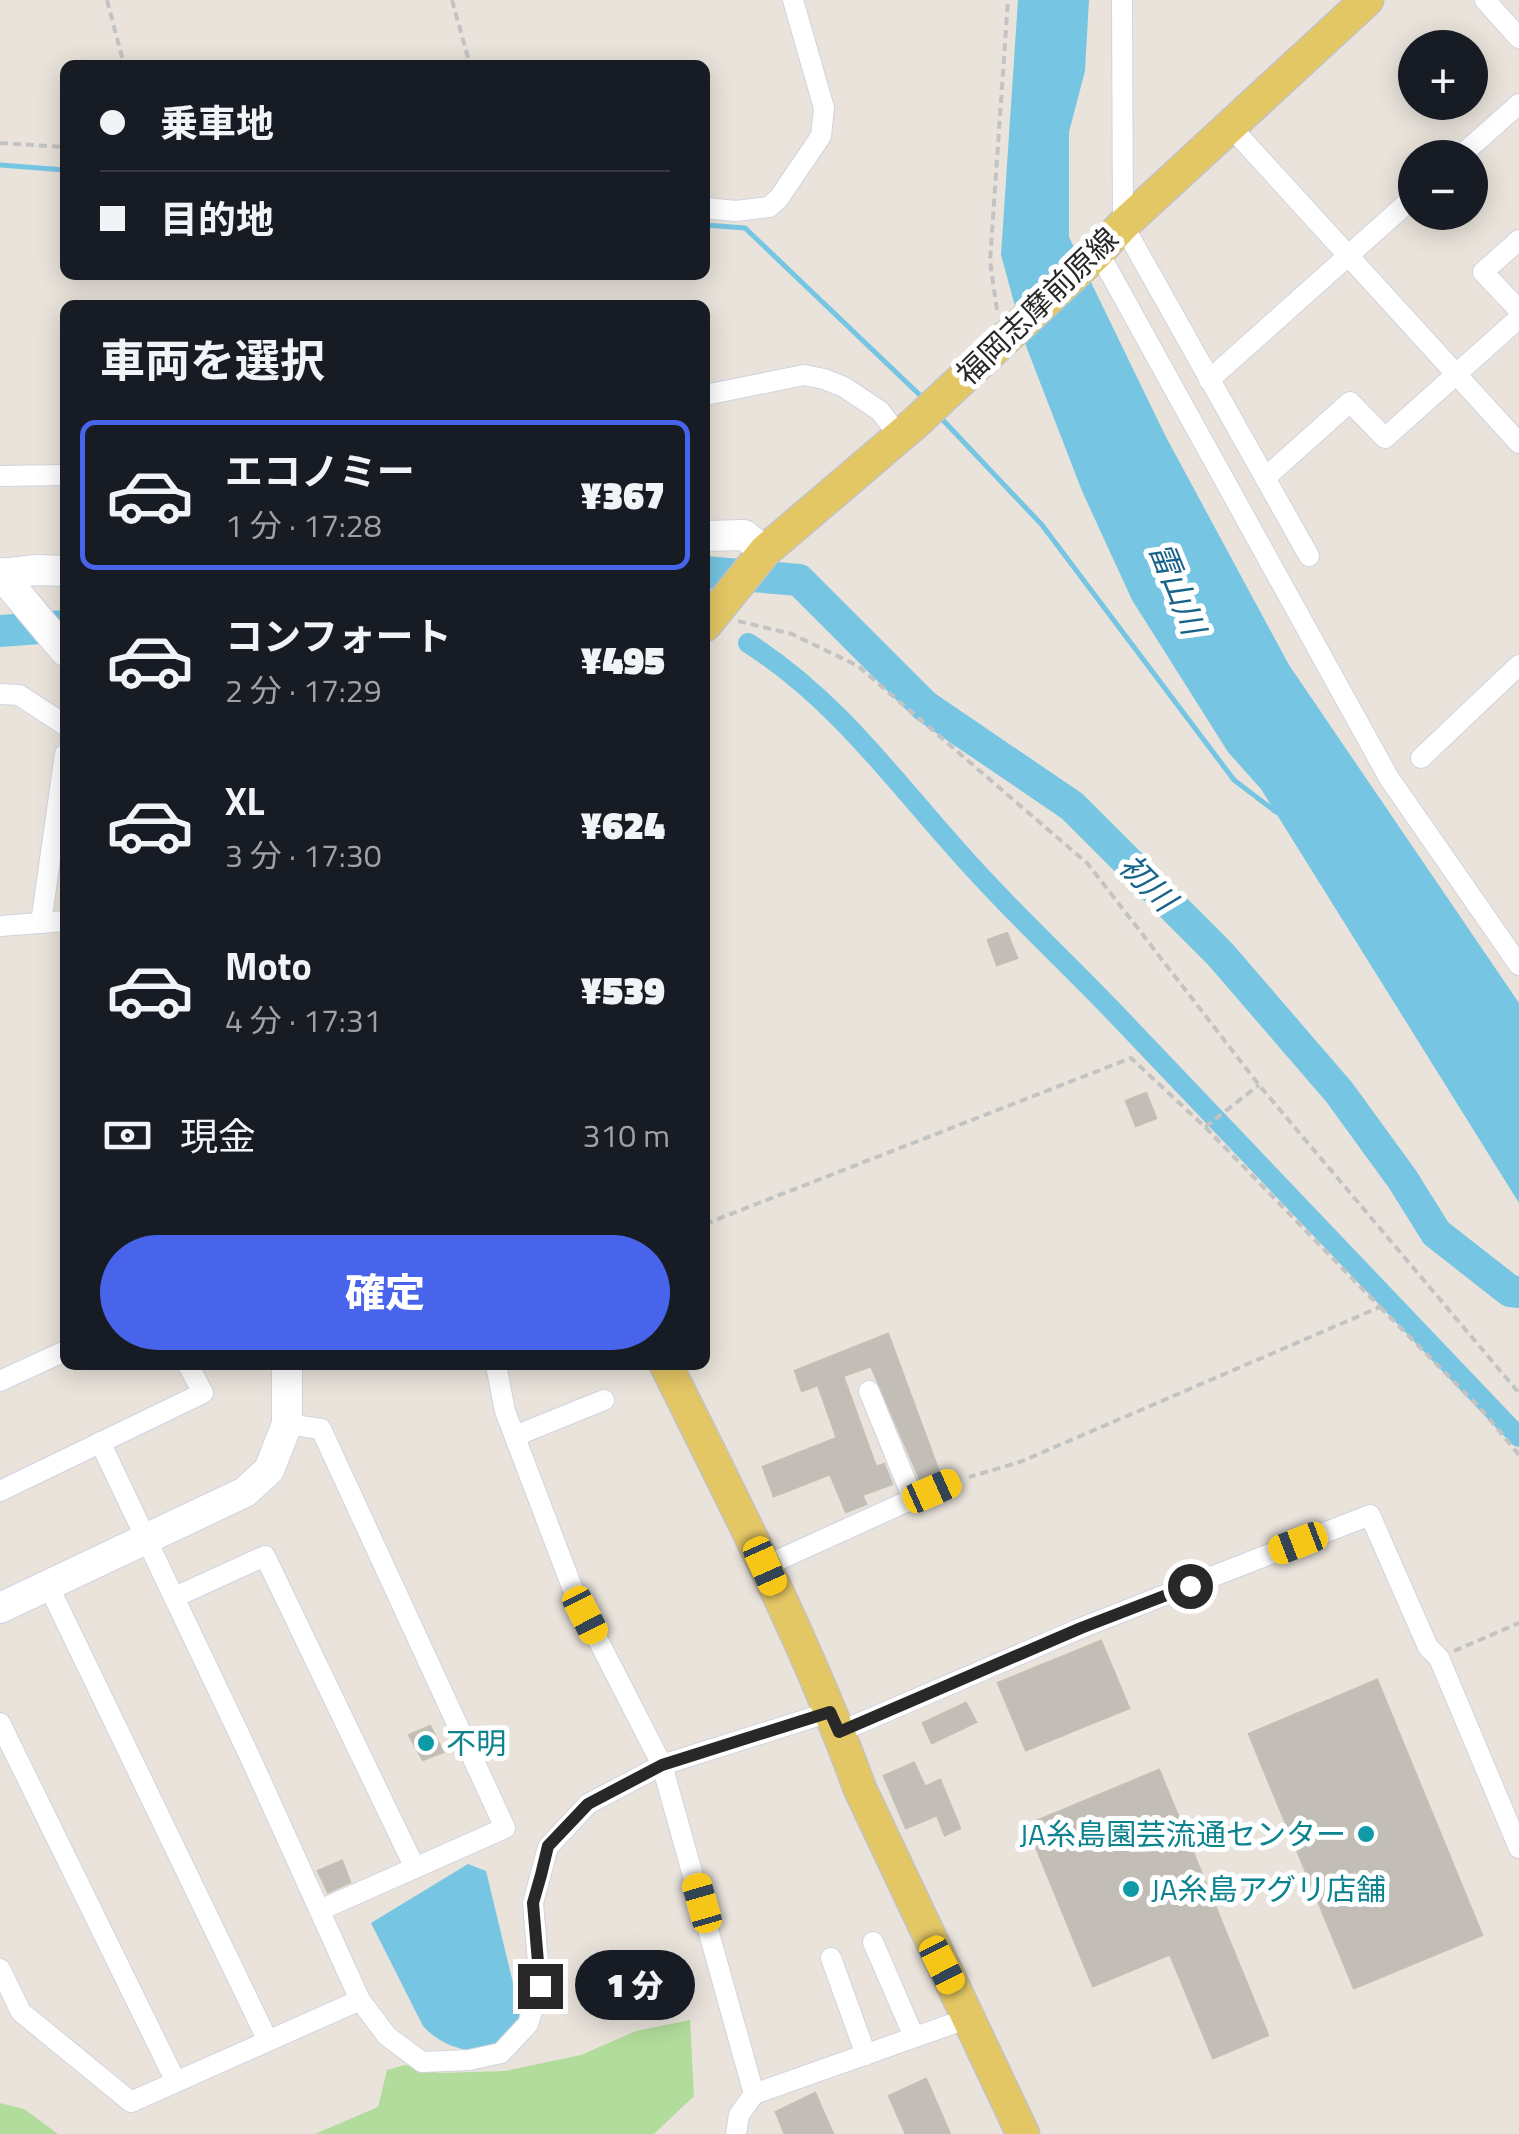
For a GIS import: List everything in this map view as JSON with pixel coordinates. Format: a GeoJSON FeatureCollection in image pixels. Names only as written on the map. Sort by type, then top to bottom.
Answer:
{"type":"FeatureCollection","features":[{"type":"Feature","properties":{"kind":"main road","name":"福岡志摩前原線"},"geometry":{"type":"LineString","coordinates":[[710,620],[765,551],[906,430],[1367,0]]}},
{"type":"Feature","properties":{"kind":"main road"},"geometry":{"type":"LineString","coordinates":[[668,1370],[765,1566],[835,1722],[860,1789],[1023,2134]]}},
{"type":"Feature","properties":{"kind":"street"},"geometry":{"type":"LineString","coordinates":[[710,208],[736,211],[768,207],[779,198],[822,136],[824,108],[793,0]]}},
{"type":"Feature","properties":{"kind":"street"},"geometry":{"type":"LineString","coordinates":[[1122,0],[1123,224],[1310,556]]}},
{"type":"Feature","properties":{"kind":"street"},"geometry":{"type":"LineString","coordinates":[[1486,0],[1519,38]]}},
{"type":"Feature","properties":{"kind":"street"},"geometry":{"type":"LineString","coordinates":[[1478,140],[1519,104]]}},
{"type":"Feature","properties":{"kind":"street"},"geometry":{"type":"LineString","coordinates":[[1231,127],[1519,443]]}},
{"type":"Feature","properties":{"kind":"street"},"geometry":{"type":"LineString","coordinates":[[1209,380],[1398,211]]}},
{"type":"Feature","properties":{"kind":"street"},"geometry":{"type":"LineString","coordinates":[[1519,240],[1483,272],[1519,310]]}},
{"type":"Feature","properties":{"kind":"street"},"geometry":{"type":"LineString","coordinates":[[1095,255],[1105,264],[1388,778],[1519,965]]}},
{"type":"Feature","properties":{"kind":"street"},"geometry":{"type":"LineString","coordinates":[[1265,478],[1350,402],[1386,438],[1519,318]]}},
{"type":"Feature","properties":{"kind":"street"},"geometry":{"type":"LineString","coordinates":[[710,394],[804,375],[844,386],[906,430]]}},
{"type":"Feature","properties":{"kind":"street"},"geometry":{"type":"LineString","coordinates":[[0,476],[60,476]]}},
{"type":"Feature","properties":{"kind":"street"},"geometry":{"type":"LineString","coordinates":[[710,536],[744,536],[765,551]]}},
{"type":"Feature","properties":{"kind":"street"},"geometry":{"type":"LineString","coordinates":[[60,571],[36,570],[4,579],[60,646]]}},
{"type":"Feature","properties":{"kind":"street"},"geometry":{"type":"LineString","coordinates":[[1421,758],[1519,666]]}},
{"type":"Feature","properties":{"kind":"street"},"geometry":{"type":"LineString","coordinates":[[0,694],[19,695],[60,722]]}},
{"type":"Feature","properties":{"kind":"street"},"geometry":{"type":"LineString","coordinates":[[40,923],[60,788]]}},
{"type":"Feature","properties":{"kind":"street"},"geometry":{"type":"LineString","coordinates":[[0,926],[60,921]]}},
{"type":"Feature","properties":{"kind":"street"},"geometry":{"type":"LineString","coordinates":[[0,1381],[60,1352]]}},
{"type":"Feature","properties":{"kind":"street"},"geometry":{"type":"LineString","coordinates":[[0,1491],[202,1393],[190,1370]]}},
{"type":"Feature","properties":{"kind":"street"},"geometry":{"type":"LineString","coordinates":[[0,1608],[245,1492],[269,1470],[288,1424],[287,1370]]}},
{"type":"Feature","properties":{"kind":"street"},"geometry":{"type":"LineString","coordinates":[[497,1370],[514,1436],[575,1595],[662,1765],[754,2094]]}},
{"type":"Feature","properties":{"kind":"street"},"geometry":{"type":"LineString","coordinates":[[869,1392],[913,1499]]}},
{"type":"Feature","properties":{"kind":"street"},"geometry":{"type":"LineString","coordinates":[[514,1436],[604,1400]]}},
{"type":"Feature","properties":{"kind":"street"},"geometry":{"type":"LineString","coordinates":[[288,1424],[321,1430],[505,1828],[320,1910]]}},
{"type":"Feature","properties":{"kind":"street"},"geometry":{"type":"LineString","coordinates":[[100,1442],[360,2000],[387,2036],[422,2062],[469,2060],[501,2053],[528,2024],[540,1986],[533,1903],[548,1846],[588,1804],[662,1765],[835,1722],[1370,1515],[1428,1647],[1439,1658],[1519,1848]]}},
{"type":"Feature","properties":{"kind":"street"},"geometry":{"type":"LineString","coordinates":[[765,1566],[950,1482]]}},
{"type":"Feature","properties":{"kind":"street"},"geometry":{"type":"LineString","coordinates":[[175,1597],[265,1556],[414,1868]]}},
{"type":"Feature","properties":{"kind":"street"},"geometry":{"type":"LineString","coordinates":[[48,1586],[268,2041]]}},
{"type":"Feature","properties":{"kind":"street"},"geometry":{"type":"LineString","coordinates":[[0,1723],[176,2082]]}},
{"type":"Feature","properties":{"kind":"street"},"geometry":{"type":"LineString","coordinates":[[873,1942],[914,2037]]}},
{"type":"Feature","properties":{"kind":"street"},"geometry":{"type":"LineString","coordinates":[[831,1958],[866,2054]]}},
{"type":"Feature","properties":{"kind":"street"},"geometry":{"type":"LineString","coordinates":[[0,1969],[21,2012],[131,2102],[360,2000]]}},
{"type":"Feature","properties":{"kind":"street"},"geometry":{"type":"LineString","coordinates":[[736,2134],[740,2115],[754,2094],[968,2018]]}},
{"type":"Feature","properties":{"kind":"path"},"geometry":{"type":"LineString","coordinates":[[107,0],[123,60]]}},
{"type":"Feature","properties":{"kind":"path"},"geometry":{"type":"LineString","coordinates":[[452,0],[469,60]]}},
{"type":"Feature","properties":{"kind":"path"},"geometry":{"type":"LineString","coordinates":[[1002,339],[990,261],[1008,0]]}},
{"type":"Feature","properties":{"kind":"path"},"geometry":{"type":"LineString","coordinates":[[0,143],[60,148]]}},
{"type":"Feature","properties":{"kind":"path"},"geometry":{"type":"LineString","coordinates":[[710,621],[792,634],[858,666],[1088,864],[1259,1085],[1519,1393]]}},
{"type":"Feature","properties":{"kind":"path"},"geometry":{"type":"LineString","coordinates":[[710,1222],[1131,1058],[1207,1126],[1482,1410],[1519,1455]]}},
{"type":"Feature","properties":{"kind":"path"},"geometry":{"type":"LineString","coordinates":[[1207,1126],[1259,1085]]}},
{"type":"Feature","properties":{"kind":"path"},"geometry":{"type":"LineString","coordinates":[[950,1482],[1020,1462],[1380,1308]]}},
{"type":"Feature","properties":{"kind":"path"},"geometry":{"type":"LineString","coordinates":[[1439,1658],[1519,1623]]}},
{"type":"Feature","properties":{"kind":"green space"},"geometry":{"type":"Polygon","coordinates":[[[690,2020],[694,2096],[654,2134],[315,2134],[378,2107],[387,2070],[405,2065],[440,2073],[505,2071],[581,2055],[636,2031],[690,2020]]]}},
{"type":"Feature","properties":{"kind":"green space"},"geometry":{"type":"Polygon","coordinates":[[[0,2103],[24,2109],[58,2134],[0,2134],[0,2103]]]}},
{"type":"Feature","properties":{"kind":"water","name":"雷山川"},"geometry":{"type":"Polygon","coordinates":[[[1018,0],[1089,0],[1085,71],[1069,132],[1069,237],[1166,437],[1289,665],[1519,1003],[1519,1203],[1261,789],[1228,752],[1132,600],[1082,491],[1026,346],[1001,255],[1018,0]]]}},
{"type":"Feature","properties":{"kind":"water"},"geometry":{"type":"Polygon","coordinates":[[[468,1864],[486,1871],[521,2016],[499,2045],[477,2051],[442,2041],[423,2026],[371,1923],[468,1864]]]}},
{"type":"Feature","properties":{"kind":"building"},"geometry":{"type":"Polygon","coordinates":[[[1007,933],[1017,958],[997,965],[988,940],[1007,933]]]}},
{"type":"Feature","properties":{"kind":"building"},"geometry":{"type":"Polygon","coordinates":[[[1146,1093],[1156,1118],[1136,1126],[1126,1101],[1146,1093]]]}},
{"type":"Feature","properties":{"kind":"building"},"geometry":{"type":"Polygon","coordinates":[[[888,1334],[939,1472],[920,1479],[871,1366],[843,1376],[876,1467],[884,1464],[892,1484],[862,1495],[866,1504],[846,1512],[830,1474],[774,1496],[763,1467],[837,1438],[818,1385],[802,1391],[795,1371],[888,1334]]]}},
{"type":"Feature","properties":{"kind":"building"},"geometry":{"type":"Polygon","coordinates":[[[1101,1641],[1129,1708],[1026,1750],[998,1683],[1101,1641]]]}},
{"type":"Feature","properties":{"kind":"building","name":"JA糸島園芸流通センター"},"geometry":{"type":"Polygon","coordinates":[[[1377,1680],[1482,1935],[1354,1988],[1249,1734],[1377,1680]]]}},
{"type":"Feature","properties":{"kind":"building"},"geometry":{"type":"Polygon","coordinates":[[[966,1703],[976,1722],[932,1743],[923,1723],[966,1703]]]}},
{"type":"Feature","properties":{"kind":"building","name":"不明"},"geometry":{"type":"Polygon","coordinates":[[[430,1726],[443,1752],[423,1760],[409,1735],[430,1726]]]}},
{"type":"Feature","properties":{"kind":"building"},"geometry":{"type":"Polygon","coordinates":[[[914,1763],[925,1787],[940,1780],[960,1828],[945,1835],[937,1815],[906,1828],[884,1776],[914,1763]]]}},
{"type":"Feature","properties":{"kind":"building","name":"JA糸島アグリ店舗"},"geometry":{"type":"Polygon","coordinates":[[[1159,1770],[1268,2035],[1213,2058],[1170,1954],[1093,1986],[1027,1825],[1159,1770]]]}},
{"type":"Feature","properties":{"kind":"building"},"geometry":{"type":"Polygon","coordinates":[[[342,1861],[350,1882],[328,1892],[318,1871],[342,1861]]]}},
{"type":"Feature","properties":{"kind":"building"},"geometry":{"type":"Polygon","coordinates":[[[926,2079],[950,2134],[906,2134],[889,2096],[926,2079]]]}},
{"type":"Feature","properties":{"kind":"building"},"geometry":{"type":"Polygon","coordinates":[[[815,2093],[833,2134],[785,2134],[776,2112],[815,2093]]]}},
{"type":"Feature","properties":{"kind":"waterway"},"geometry":{"type":"LineString","coordinates":[[0,165],[60,170]]}},
{"type":"Feature","properties":{"kind":"waterway"},"geometry":{"type":"LineString","coordinates":[[710,225],[745,228],[924,399]]}},
{"type":"Feature","properties":{"kind":"waterway"},"geometry":{"type":"LineString","coordinates":[[941,418],[1042,525],[1234,780],[1276,812]]}},
{"type":"Feature","properties":{"kind":"waterway","name":"初川"},"geometry":{"type":"LineString","coordinates":[[710,572],[799,580],[925,706],[1072,806],[1220,954],[1339,1092],[1436,1233],[1510,1291],[1519,1292]]}},
{"type":"Feature","properties":{"kind":"waterway","name":"初川"},"geometry":{"type":"LineString","coordinates":[[0,631],[60,626]]}},
{"type":"Feature","properties":{"kind":"waterway"},"geometry":{"type":"LineString","coordinates":[[748,643],[816,695],[846,725],[988,884],[1519,1437]]}},
{"type":"Feature","properties":{"kind":"place","name":"不明"},"geometry":{"type":"Point","coordinates":[426,1743]}},
{"type":"Feature","properties":{"kind":"place","name":"JA糸島園芸流通センター"},"geometry":{"type":"Point","coordinates":[1366,1834]}},
{"type":"Feature","properties":{"kind":"place","name":"JA糸島アグリ店舗"},"geometry":{"type":"Point","coordinates":[1131,1889]}},
{"type":"Feature","properties":{"kind":"route"},"geometry":{"type":"LineString","coordinates":[[540,1986],[533,1903],[548,1846],[588,1804],[662,1765],[830,1712],[839,1732],[1081,1628],[1190,1586]]}}]}
